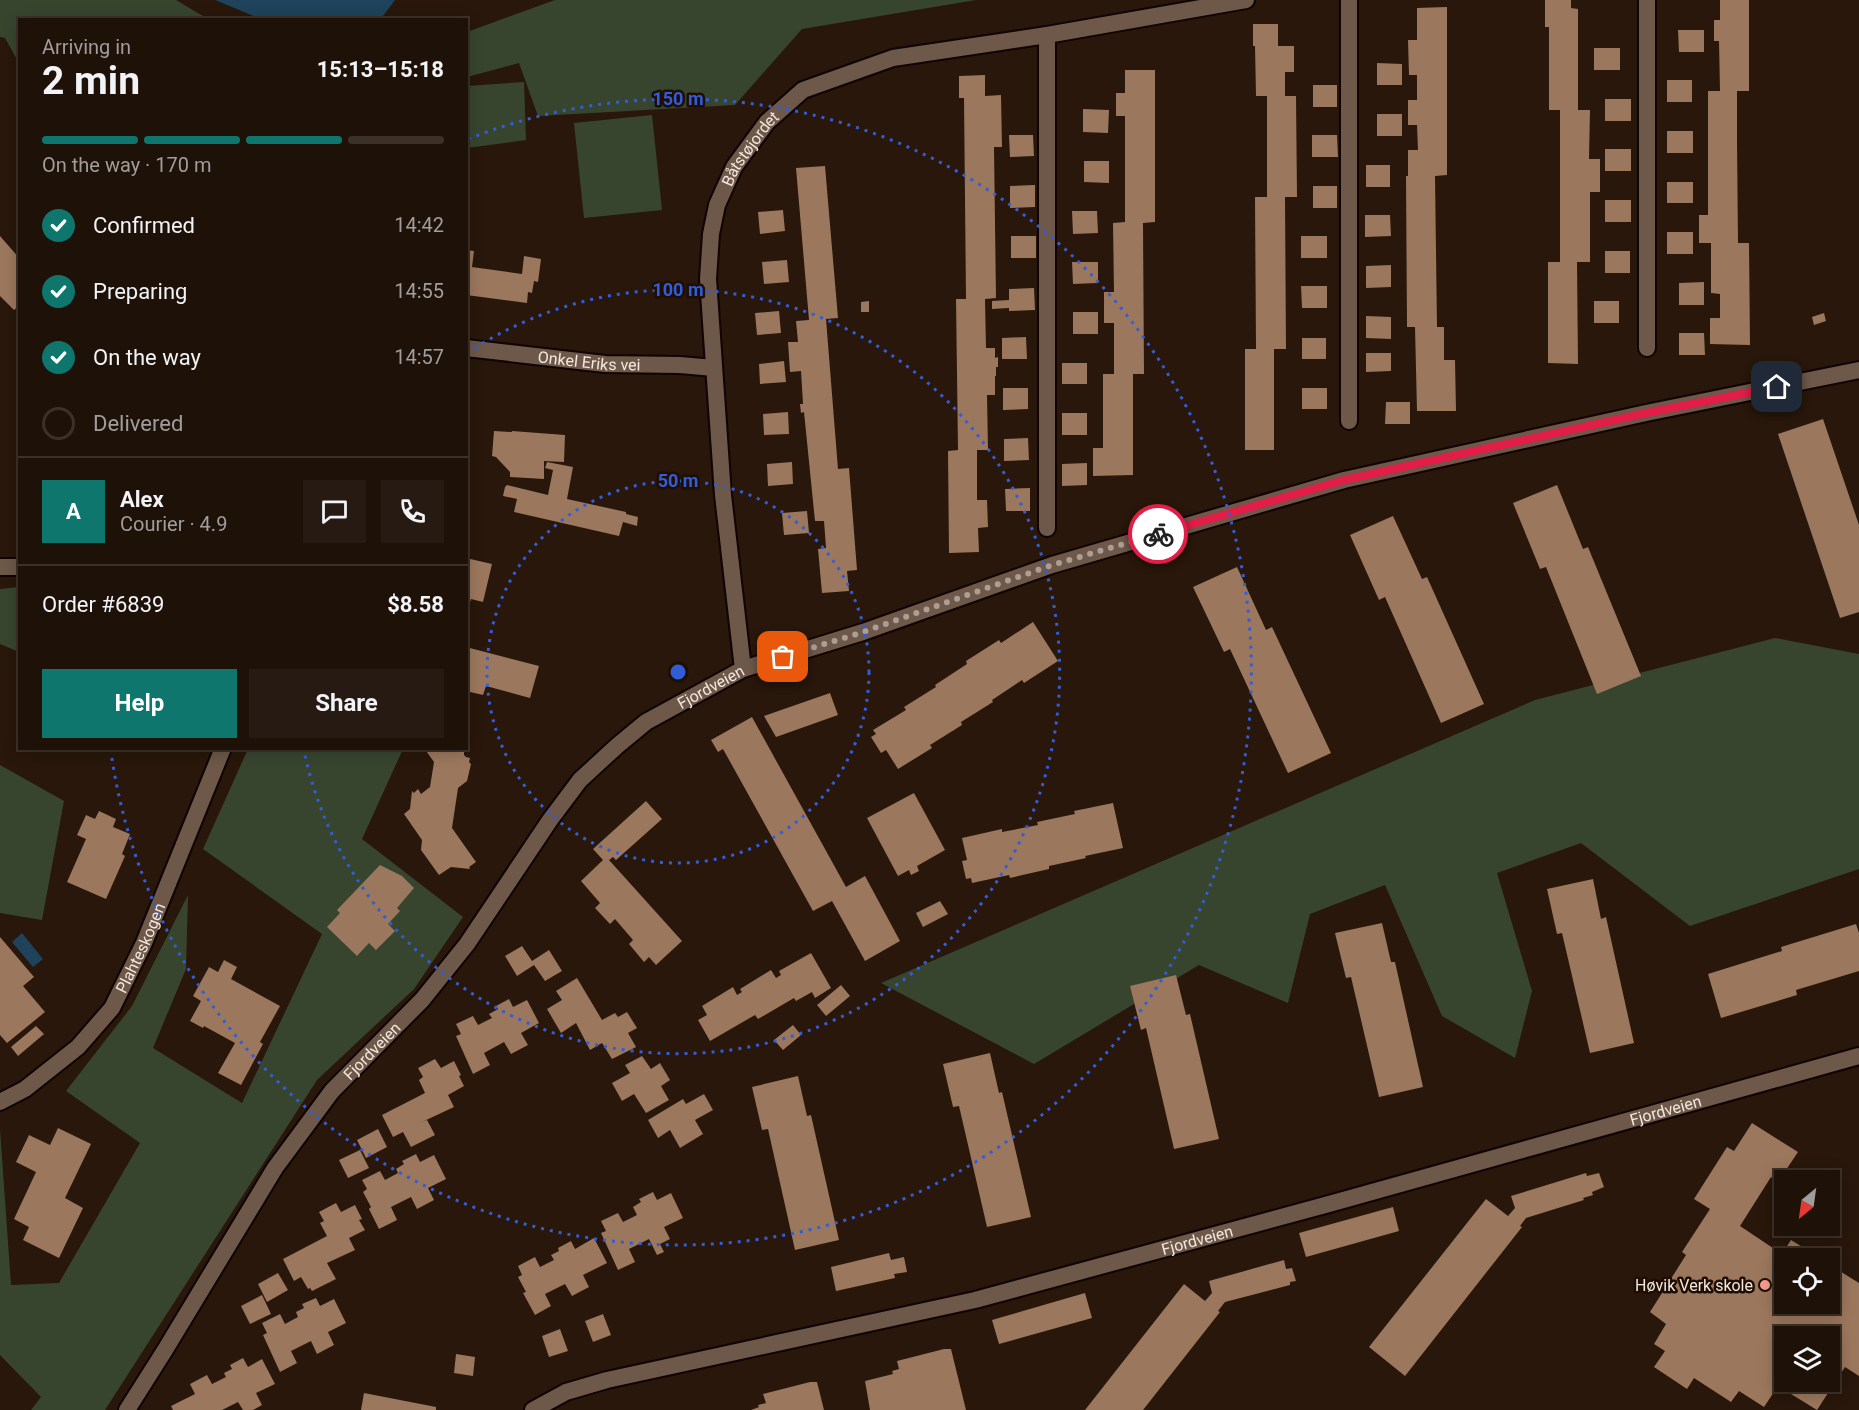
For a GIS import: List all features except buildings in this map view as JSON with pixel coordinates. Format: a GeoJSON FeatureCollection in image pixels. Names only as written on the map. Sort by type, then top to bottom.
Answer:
{"type":"FeatureCollection","features":[{"type":"Feature","properties":{"kind":"street","name":"Båtstøjordet"},"geometry":{"type":"LineString","coordinates":[[743,669],[723,495],[708,279],[711,234],[717,205],[734,167],[767,122],[803,90],[893,58],[1047,35],[1246,0]]}},
{"type":"Feature","properties":{"kind":"street"},"geometry":{"type":"LineString","coordinates":[[1349,0],[1349,421]]}},
{"type":"Feature","properties":{"kind":"street"},"geometry":{"type":"LineString","coordinates":[[1647,0],[1647,348]]}},
{"type":"Feature","properties":{"kind":"street"},"geometry":{"type":"LineString","coordinates":[[1047,35],[1047,528]]}},
{"type":"Feature","properties":{"kind":"street","name":"Onkel Eriks vei"},"geometry":{"type":"LineString","coordinates":[[468,348],[605,364],[714,368]]}},
{"type":"Feature","properties":{"kind":"street","name":"Fjordveien"},"geometry":{"type":"LineString","coordinates":[[127,1410],[275,1168],[332,1091],[422,1000],[467,944],[550,820],[580,780],[646,722],[743,669],[863,632],[1052,565],[1344,480],[1646,413],[1859,370]]}},
{"type":"Feature","properties":{"kind":"street"},"geometry":{"type":"LineString","coordinates":[[0,567],[18,567]]}},
{"type":"Feature","properties":{"kind":"street","name":"Plahteskogen"},"geometry":{"type":"LineString","coordinates":[[0,1102],[25,1089],[78,1047],[112,1008],[144,943],[222,750]]}},
{"type":"Feature","properties":{"kind":"street","name":"Fjordveien"},"geometry":{"type":"LineString","coordinates":[[533,1410],[566,1392],[597,1383],[975,1300],[1859,1056]]}},
{"type":"Feature","properties":{"kind":"green space"},"geometry":{"type":"Polygon","coordinates":[[[0,0],[176,0],[206,18],[18,18],[18,61],[5,38],[0,37],[0,0]]]}},
{"type":"Feature","properties":{"kind":"green space"},"geometry":{"type":"Polygon","coordinates":[[[555,0],[976,0],[802,29],[735,105],[538,116],[519,63],[468,77],[468,32],[555,0]]]}},
{"type":"Feature","properties":{"kind":"green space"},"geometry":{"type":"Polygon","coordinates":[[[524,82],[526,140],[468,148],[468,86],[524,82]]]}},
{"type":"Feature","properties":{"kind":"green space"},"geometry":{"type":"Polygon","coordinates":[[[652,115],[662,210],[584,218],[574,123],[652,115]]]}},
{"type":"Feature","properties":{"kind":"green space"},"geometry":{"type":"Polygon","coordinates":[[[18,587],[18,652],[0,644],[0,589],[18,587]]]}},
{"type":"Feature","properties":{"kind":"green space"},"geometry":{"type":"Polygon","coordinates":[[[1775,638],[1859,654],[1859,869],[1690,926],[1581,843],[1497,873],[1532,991],[1515,1058],[1442,1016],[1385,885],[1310,914],[1288,1003],[1199,965],[1034,1064],[881,983],[1535,700],[1775,638]]]}},
{"type":"Feature","properties":{"kind":"green space"},"geometry":{"type":"Polygon","coordinates":[[[248,750],[403,750],[362,839],[463,917],[414,989],[317,1080],[105,1410],[31,1410],[41,1397],[0,1355],[0,1129],[11,1285],[59,1283],[140,1143],[66,1091],[132,1006],[188,895],[186,969],[153,1048],[242,1103],[322,934],[203,849],[248,750]]]}},
{"type":"Feature","properties":{"kind":"green space"},"geometry":{"type":"Polygon","coordinates":[[[0,765],[64,801],[42,920],[0,913],[0,765]]]}},
{"type":"Feature","properties":{"kind":"water"},"geometry":{"type":"Polygon","coordinates":[[[215,0],[395,0],[383,16],[372,18],[259,18],[215,0]]]}},
{"type":"Feature","properties":{"kind":"water"},"geometry":{"type":"Polygon","coordinates":[[[22,933],[43,959],[33,967],[12,942],[22,933]]]}},
{"type":"Feature","properties":{"kind":"way so far"},"geometry":{"type":"LineString","coordinates":[[783,657],[863,632],[1052,565],[1158,534]]}},
{"type":"Feature","properties":{"kind":"place","name":"Høvik Verk skole"},"geometry":{"type":"Point","coordinates":[1765,1285]}},
{"type":"Feature","properties":{"kind":"route"},"geometry":{"type":"LineString","coordinates":[[1158,534],[1344,480],[1646,413],[1777,387]]}}]}
